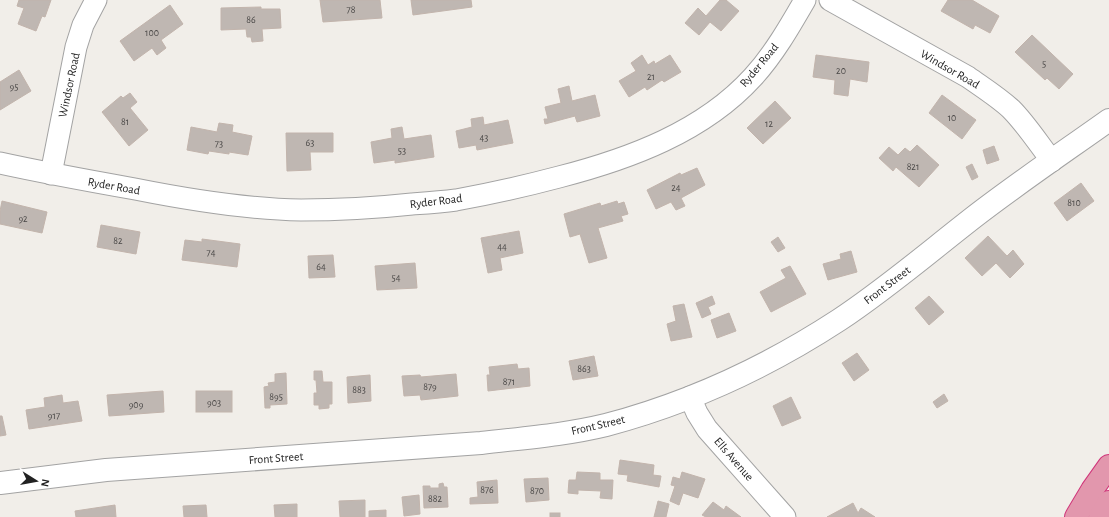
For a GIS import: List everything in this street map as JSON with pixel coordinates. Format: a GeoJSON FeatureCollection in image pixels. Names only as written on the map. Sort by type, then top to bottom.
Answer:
{"type":"FeatureCollection","features":[{"type":"Feature","properties":{"kind":"highway"},"geometry":{"type":"LineString","coordinates":[[1076,517],[1092,490],[1109,466]]}},
{"type":"Feature","properties":{"kind":"highway"},"geometry":{"type":"LineString","coordinates":[[1100,517],[1109,502]]}},
{"type":"Feature","properties":{"kind":"street","name":"Windsor Road"},"geometry":{"type":"LineString","coordinates":[[51,174],[76,48],[83,25],[96,0]]}},
{"type":"Feature","properties":{"kind":"street","name":"Ryder Road"},"geometry":{"type":"LineString","coordinates":[[0,163],[51,174],[199,201],[246,207],[301,210],[374,208],[454,200],[592,169],[648,149],[694,125],[727,101],[753,77],[775,48],[805,0]]}},
{"type":"Feature","properties":{"kind":"street","name":"Windsor Road"},"geometry":{"type":"LineString","coordinates":[[830,0],[968,77],[1006,105],[1020,119],[1052,160]]}},
{"type":"Feature","properties":{"kind":"street","name":"Front Street"},"geometry":{"type":"LineString","coordinates":[[0,483],[106,470],[538,437],[606,425],[650,412],[740,376],[774,359],[840,319],[899,276],[980,212],[1109,120]]}},
{"type":"Feature","properties":{"kind":"street","name":"Ells Avenue"},"geometry":{"type":"LineString","coordinates":[[690,397],[697,413],[707,429],[785,517]]}},
{"type":"Feature","properties":{"kind":"building"},"geometry":{"type":"Polygon","coordinates":[[[19,0],[51,0],[45,17],[42,16],[36,31],[18,24],[24,8],[17,6],[19,0]]]}},
{"type":"Feature","properties":{"kind":"building"},"geometry":{"type":"Polygon","coordinates":[[[320,0],[380,0],[382,18],[323,22],[320,0]]]}},
{"type":"Feature","properties":{"kind":"building"},"geometry":{"type":"Polygon","coordinates":[[[411,0],[471,0],[472,7],[413,15],[411,0]]]}},
{"type":"Feature","properties":{"kind":"building"},"geometry":{"type":"Polygon","coordinates":[[[720,0],[726,0],[739,11],[721,31],[710,22],[699,35],[685,23],[698,8],[706,16],[720,0]]]}},
{"type":"Feature","properties":{"kind":"building"},"geometry":{"type":"Polygon","coordinates":[[[948,0],[972,0],[999,16],[990,33],[975,25],[973,29],[941,11],[948,0]]]}},
{"type":"Feature","properties":{"kind":"building"},"geometry":{"type":"Polygon","coordinates":[[[170,5],[183,24],[161,40],[166,48],[157,55],[152,48],[134,61],[120,41],[170,5]]]}},
{"type":"Feature","properties":{"kind":"building"},"geometry":{"type":"Polygon","coordinates":[[[261,7],[261,9],[280,9],[281,28],[262,29],[263,41],[252,42],[251,37],[247,37],[246,29],[221,30],[221,8],[261,7]]]}},
{"type":"Feature","properties":{"kind":"building"},"geometry":{"type":"Polygon","coordinates":[[[1032,35],[1073,74],[1059,89],[1047,78],[1045,80],[1015,52],[1032,35]]]}},
{"type":"Feature","properties":{"kind":"building"},"geometry":{"type":"Polygon","coordinates":[[[642,55],[648,65],[654,61],[655,64],[670,55],[681,72],[664,82],[662,80],[647,90],[645,87],[629,97],[619,81],[636,71],[631,63],[642,55]]]}},
{"type":"Feature","properties":{"kind":"building"},"geometry":{"type":"Polygon","coordinates":[[[816,55],[869,62],[867,82],[850,79],[848,96],[834,94],[835,80],[813,77],[816,55]]]}},
{"type":"Feature","properties":{"kind":"building"},"geometry":{"type":"Polygon","coordinates":[[[19,70],[31,91],[0,110],[0,82],[19,70]]]}},
{"type":"Feature","properties":{"kind":"building"},"geometry":{"type":"Polygon","coordinates":[[[569,86],[572,101],[595,95],[600,116],[577,122],[575,116],[545,124],[544,119],[548,119],[545,107],[561,103],[558,89],[569,86]]]}},
{"type":"Feature","properties":{"kind":"building"},"geometry":{"type":"Polygon","coordinates":[[[130,93],[137,102],[130,108],[148,130],[129,146],[102,112],[121,96],[123,98],[130,93]]]}},
{"type":"Feature","properties":{"kind":"building"},"geometry":{"type":"Polygon","coordinates":[[[942,95],[976,120],[962,139],[929,113],[942,95]]]}},
{"type":"Feature","properties":{"kind":"building"},"geometry":{"type":"Polygon","coordinates":[[[775,101],[791,118],[763,144],[747,128],[775,101]]]}},
{"type":"Feature","properties":{"kind":"building"},"geometry":{"type":"Polygon","coordinates":[[[483,117],[484,125],[508,120],[513,143],[477,150],[476,145],[459,148],[456,131],[472,127],[471,119],[483,117]]]}},
{"type":"Feature","properties":{"kind":"building"},"geometry":{"type":"Polygon","coordinates":[[[219,123],[233,125],[232,132],[252,136],[248,155],[209,151],[208,154],[187,150],[191,127],[217,132],[219,123]]]}},
{"type":"Feature","properties":{"kind":"building"},"geometry":{"type":"Polygon","coordinates":[[[402,127],[404,139],[431,135],[434,157],[395,163],[395,160],[374,163],[371,142],[392,138],[391,129],[402,127]]]}},
{"type":"Feature","properties":{"kind":"building"},"geometry":{"type":"Polygon","coordinates":[[[286,133],[333,133],[333,152],[310,152],[311,170],[287,171],[286,133]]]}},
{"type":"Feature","properties":{"kind":"building"},"geometry":{"type":"Polygon","coordinates":[[[917,145],[939,165],[919,187],[896,167],[893,171],[879,158],[889,147],[898,155],[905,148],[910,152],[917,145]]]}},
{"type":"Feature","properties":{"kind":"building"},"geometry":{"type":"Polygon","coordinates":[[[994,146],[999,160],[987,164],[983,150],[994,146]]]}},
{"type":"Feature","properties":{"kind":"building"},"geometry":{"type":"Polygon","coordinates":[[[972,164],[978,177],[972,180],[966,167],[972,164]]]}},
{"type":"Feature","properties":{"kind":"building"},"geometry":{"type":"Polygon","coordinates":[[[697,168],[705,185],[681,198],[685,206],[676,210],[671,202],[656,209],[647,190],[680,173],[681,175],[697,168]]]}},
{"type":"Feature","properties":{"kind":"building"},"geometry":{"type":"Polygon","coordinates":[[[1081,183],[1094,201],[1067,221],[1054,203],[1081,183]]]}},
{"type":"Feature","properties":{"kind":"building"},"geometry":{"type":"Polygon","coordinates":[[[2,201],[47,212],[42,233],[0,224],[2,201]]]}},
{"type":"Feature","properties":{"kind":"building"},"geometry":{"type":"Polygon","coordinates":[[[617,201],[618,204],[624,202],[628,214],[621,216],[623,221],[598,228],[607,258],[589,263],[580,234],[570,237],[564,214],[600,203],[601,206],[617,201]]]}},
{"type":"Feature","properties":{"kind":"building"},"geometry":{"type":"Polygon","coordinates":[[[101,225],[140,232],[136,254],[97,247],[101,225]]]}},
{"type":"Feature","properties":{"kind":"building"},"geometry":{"type":"Polygon","coordinates":[[[519,231],[523,253],[500,258],[502,270],[488,273],[481,238],[519,231]]]}},
{"type":"Feature","properties":{"kind":"building"},"geometry":{"type":"Polygon","coordinates":[[[988,236],[1007,256],[1013,250],[1024,264],[1010,278],[996,263],[982,276],[965,258],[988,236]]]}},
{"type":"Feature","properties":{"kind":"building"},"geometry":{"type":"Polygon","coordinates":[[[778,237],[785,248],[778,252],[771,242],[778,237]]]}},
{"type":"Feature","properties":{"kind":"building"},"geometry":{"type":"Polygon","coordinates":[[[202,239],[240,244],[237,267],[182,260],[185,240],[202,242],[202,239]]]}},
{"type":"Feature","properties":{"kind":"building"},"geometry":{"type":"Polygon","coordinates":[[[851,251],[857,272],[828,280],[823,264],[841,259],[840,254],[851,251]]]}},
{"type":"Feature","properties":{"kind":"building"},"geometry":{"type":"Polygon","coordinates":[[[333,255],[335,277],[309,278],[308,256],[333,255]]]}},
{"type":"Feature","properties":{"kind":"building"},"geometry":{"type":"Polygon","coordinates":[[[415,263],[417,288],[377,290],[375,266],[415,263]]]}},
{"type":"Feature","properties":{"kind":"building"},"geometry":{"type":"Polygon","coordinates":[[[790,266],[806,294],[771,312],[760,292],[786,278],[781,270],[790,266]]]}},
{"type":"Feature","properties":{"kind":"building"},"geometry":{"type":"Polygon","coordinates":[[[712,296],[715,304],[708,307],[711,314],[702,318],[696,303],[712,296]]]}},
{"type":"Feature","properties":{"kind":"building"},"geometry":{"type":"Polygon","coordinates":[[[929,296],[944,312],[929,325],[915,308],[929,296]]]}},
{"type":"Feature","properties":{"kind":"building"},"geometry":{"type":"Polygon","coordinates":[[[684,304],[692,337],[671,341],[667,324],[676,321],[673,306],[684,304]]]}},
{"type":"Feature","properties":{"kind":"building"},"geometry":{"type":"Polygon","coordinates":[[[729,313],[736,331],[717,338],[711,320],[729,313]]]}},
{"type":"Feature","properties":{"kind":"building"},"geometry":{"type":"Polygon","coordinates":[[[857,353],[869,370],[854,381],[842,363],[857,353]]]}},
{"type":"Feature","properties":{"kind":"building"},"geometry":{"type":"Polygon","coordinates":[[[594,356],[598,376],[573,380],[569,361],[594,356]]]}},
{"type":"Feature","properties":{"kind":"building"},"geometry":{"type":"Polygon","coordinates":[[[517,364],[518,369],[529,368],[530,386],[488,391],[487,375],[490,375],[489,367],[517,364]]]}},
{"type":"Feature","properties":{"kind":"building"},"geometry":{"type":"Polygon","coordinates":[[[314,371],[322,371],[323,382],[332,382],[332,404],[329,404],[329,408],[319,409],[319,405],[314,405],[314,393],[317,393],[316,380],[314,380],[314,371]]]}},
{"type":"Feature","properties":{"kind":"building"},"geometry":{"type":"Polygon","coordinates":[[[286,373],[287,404],[270,405],[270,408],[265,408],[264,387],[269,386],[268,383],[275,382],[275,374],[286,373]]]}},
{"type":"Feature","properties":{"kind":"building"},"geometry":{"type":"Polygon","coordinates":[[[456,374],[458,396],[421,400],[420,395],[404,396],[402,376],[420,375],[421,377],[456,374]]]}},
{"type":"Feature","properties":{"kind":"building"},"geometry":{"type":"Polygon","coordinates":[[[370,375],[371,401],[348,403],[347,377],[370,375]]]}},
{"type":"Feature","properties":{"kind":"building"},"geometry":{"type":"Polygon","coordinates":[[[163,391],[164,412],[109,416],[107,395],[163,391]]]}},
{"type":"Feature","properties":{"kind":"building"},"geometry":{"type":"Polygon","coordinates":[[[196,391],[232,391],[232,412],[196,412],[196,391]]]}},
{"type":"Feature","properties":{"kind":"building"},"geometry":{"type":"Polygon","coordinates":[[[944,394],[948,401],[937,408],[933,402],[944,394]]]}},
{"type":"Feature","properties":{"kind":"building"},"geometry":{"type":"Polygon","coordinates":[[[62,395],[63,403],[78,401],[82,421],[29,429],[26,410],[45,407],[44,398],[62,395]]]}},
{"type":"Feature","properties":{"kind":"building"},"geometry":{"type":"Polygon","coordinates":[[[791,397],[801,418],[782,426],[773,406],[791,397]]]}},
{"type":"Feature","properties":{"kind":"building"},"geometry":{"type":"Polygon","coordinates":[[[0,416],[2,416],[6,435],[0,436],[0,416]]]}},
{"type":"Feature","properties":{"kind":"building"},"geometry":{"type":"Polygon","coordinates":[[[620,460],[654,465],[653,475],[661,476],[659,487],[627,481],[628,475],[618,474],[620,460]]]}},
{"type":"Feature","properties":{"kind":"building"},"geometry":{"type":"Polygon","coordinates":[[[577,472],[600,473],[600,480],[613,480],[612,499],[600,498],[601,491],[578,490],[578,494],[568,493],[569,480],[576,480],[577,472]]]}},
{"type":"Feature","properties":{"kind":"building"},"geometry":{"type":"Polygon","coordinates":[[[682,472],[705,479],[698,498],[683,493],[679,505],[670,501],[675,486],[671,485],[673,477],[680,479],[682,472]]]}},
{"type":"Feature","properties":{"kind":"building"},"geometry":{"type":"Polygon","coordinates":[[[548,478],[549,500],[526,502],[524,479],[548,478]]]}},
{"type":"Feature","properties":{"kind":"building"},"geometry":{"type":"Polygon","coordinates":[[[497,480],[498,503],[470,504],[470,498],[478,497],[477,482],[497,480]]]}},
{"type":"Feature","properties":{"kind":"building"},"geometry":{"type":"Polygon","coordinates":[[[443,483],[444,487],[447,487],[448,507],[424,508],[423,486],[439,488],[439,484],[443,483]]]}},
{"type":"Feature","properties":{"kind":"building"},"geometry":{"type":"Polygon","coordinates":[[[419,495],[420,514],[404,516],[402,497],[419,495]]]}},
{"type":"Feature","properties":{"kind":"building"},"geometry":{"type":"Polygon","coordinates":[[[365,500],[365,517],[340,517],[339,501],[365,500]]]}},
{"type":"Feature","properties":{"kind":"building"},"geometry":{"type":"Polygon","coordinates":[[[658,501],[669,504],[666,517],[654,517],[658,501]]]}},
{"type":"Feature","properties":{"kind":"building"},"geometry":{"type":"Polygon","coordinates":[[[713,502],[724,510],[726,506],[741,517],[706,517],[702,515],[713,502]]]}},
{"type":"Feature","properties":{"kind":"building"},"geometry":{"type":"Polygon","coordinates":[[[853,503],[858,513],[861,508],[875,517],[827,517],[853,503]]]}},
{"type":"Feature","properties":{"kind":"building"},"geometry":{"type":"Polygon","coordinates":[[[297,504],[297,517],[275,517],[274,505],[297,504]]]}},
{"type":"Feature","properties":{"kind":"building"},"geometry":{"type":"Polygon","coordinates":[[[115,505],[116,517],[76,517],[75,511],[115,505]]]}},
{"type":"Feature","properties":{"kind":"building"},"geometry":{"type":"Polygon","coordinates":[[[206,505],[207,517],[184,517],[183,506],[206,505]]]}},
{"type":"Feature","properties":{"kind":"building"},"geometry":{"type":"Polygon","coordinates":[[[386,510],[386,517],[369,517],[369,511],[386,510]]]}},
{"type":"Feature","properties":{"kind":"building"},"geometry":{"type":"Polygon","coordinates":[[[550,513],[560,513],[560,517],[550,517],[550,513]]]}}]}
